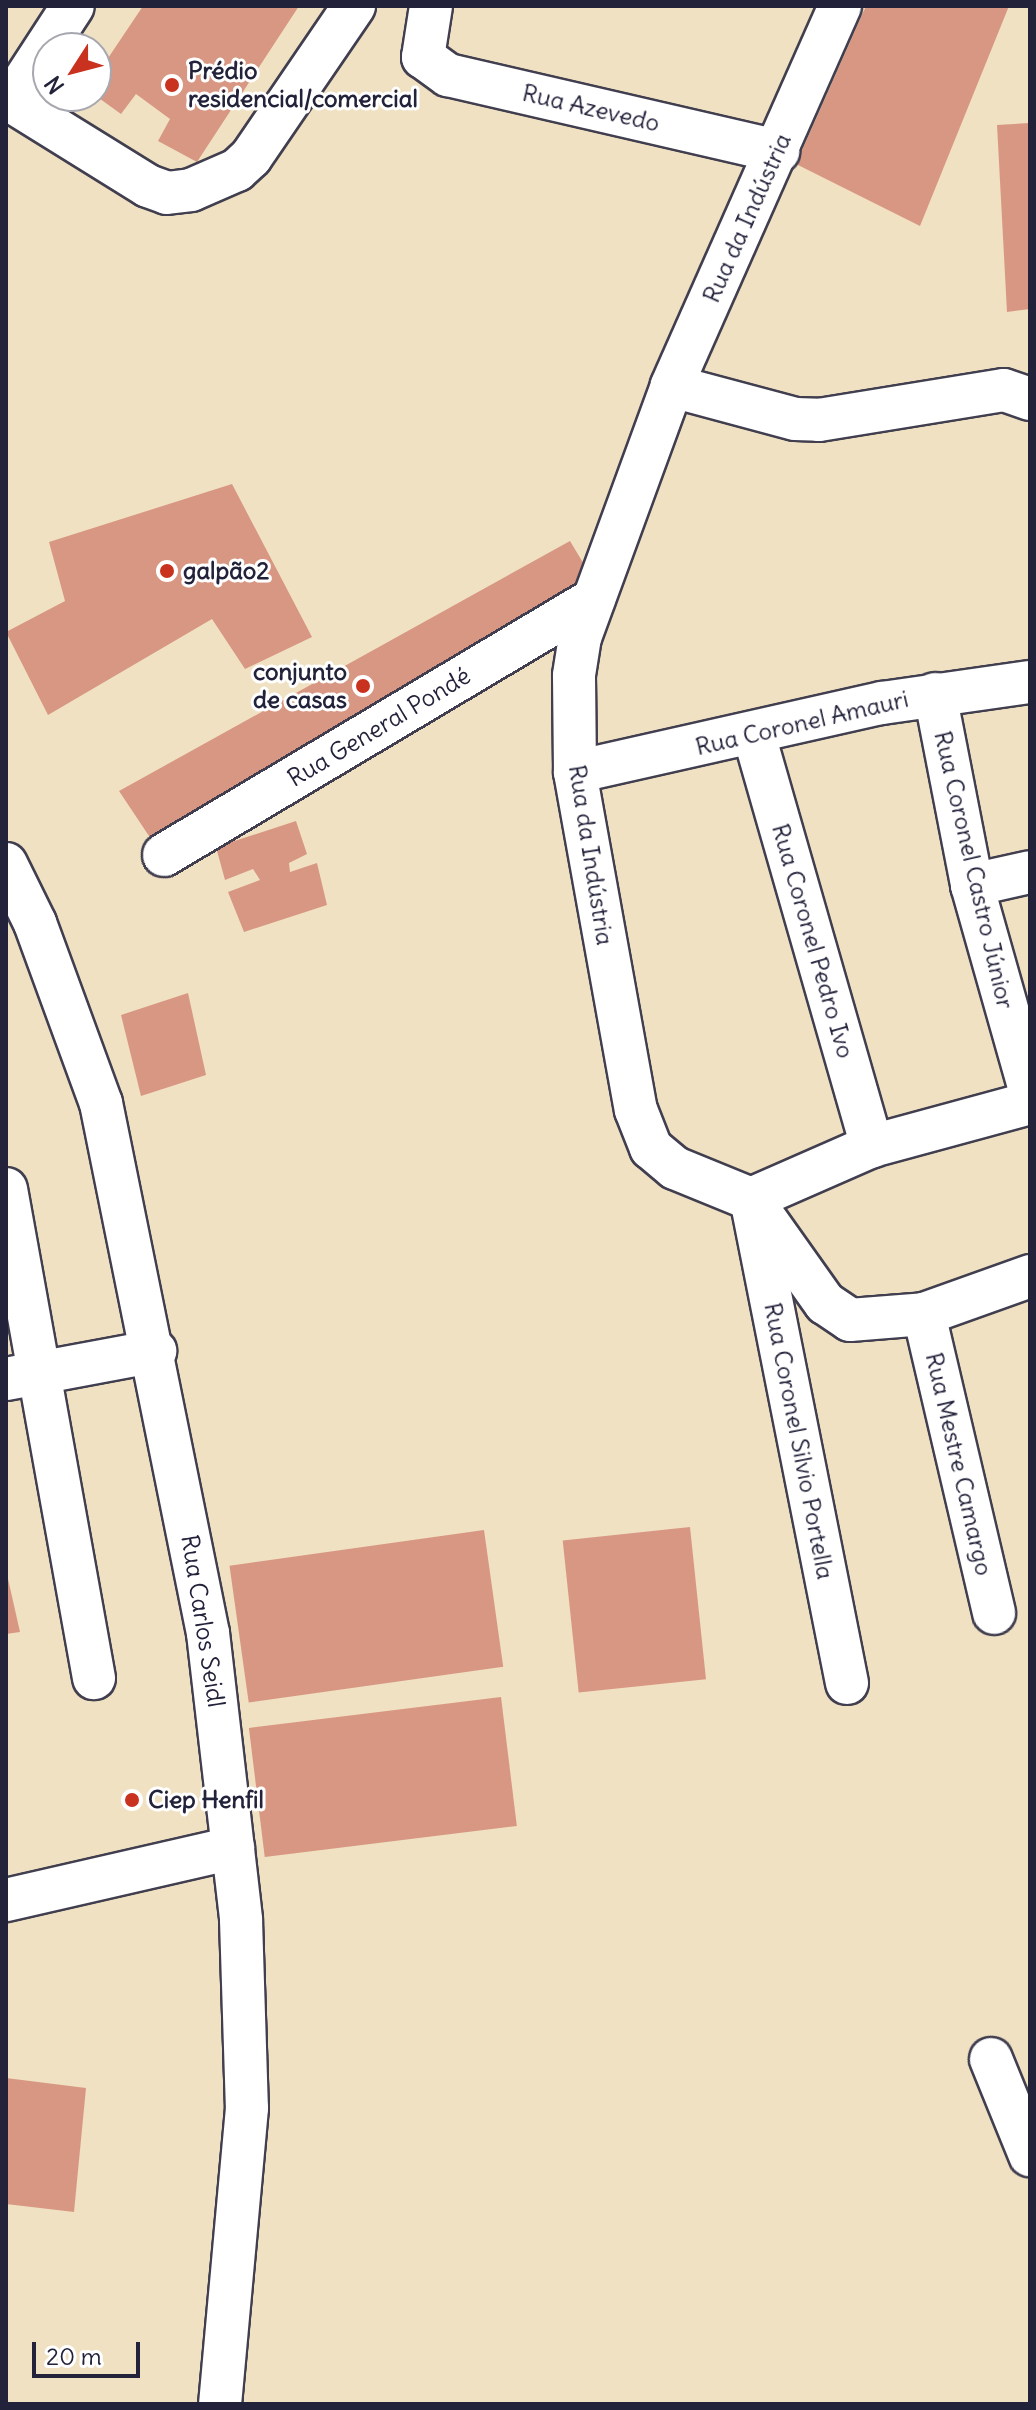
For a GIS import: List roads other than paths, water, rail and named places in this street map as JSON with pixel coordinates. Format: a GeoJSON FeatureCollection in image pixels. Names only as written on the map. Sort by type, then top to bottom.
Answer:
{"type":"FeatureCollection","features":[{"type":"Feature","properties":{"kind":"street"},"geometry":{"type":"LineString","coordinates":[[73,6],[9,99],[148,186],[167,193],[191,190],[237,170],[251,157],[354,6]]}},
{"type":"Feature","properties":{"kind":"street","name":"Rua da Indústria"},"geometry":{"type":"LineString","coordinates":[[751,1199],[675,1168],[651,1148],[644,1133],[575,772],[574,676],[580,637],[672,386],[840,6]]}},
{"type":"Feature","properties":{"kind":"street","name":"Rua Azevedo"},"geometry":{"type":"LineString","coordinates":[[426,25],[428,64],[448,75],[778,151]]}},
{"type":"Feature","properties":{"kind":"street"},"geometry":{"type":"LineString","coordinates":[[672,386],[795,419],[819,420],[1004,390],[1030,399]]}},
{"type":"Feature","properties":{"kind":"street","name":"Rua General Pondé"},"geometry":{"type":"LineString","coordinates":[[164,855],[594,599]]}},
{"type":"Feature","properties":{"kind":"street","name":"Rua Coronel Amauri"},"geometry":{"type":"LineString","coordinates":[[575,772],[935,694],[1030,682]]}},
{"type":"Feature","properties":{"kind":"street","name":"Rua Coronel Castro Júnior"},"geometry":{"type":"LineString","coordinates":[[935,694],[972,885],[1030,1090]]}},
{"type":"Feature","properties":{"kind":"street","name":"Rua Coronel Pedro Ivo"},"geometry":{"type":"LineString","coordinates":[[754,735],[872,1146]]}},
{"type":"Feature","properties":{"kind":"street","name":"Rua Carlos Seidl"},"geometry":{"type":"LineString","coordinates":[[6,864],[40,936],[101,1103],[155,1351],[208,1633],[241,1920],[247,2108],[220,2404]]}},
{"type":"Feature","properties":{"kind":"street"},"geometry":{"type":"LineString","coordinates":[[972,885],[1030,872]]}},
{"type":"Feature","properties":{"kind":"street"},"geometry":{"type":"LineString","coordinates":[[1030,1103],[872,1146],[751,1199],[839,1316],[862,1321],[924,1314],[1030,1276]]}},
{"type":"Feature","properties":{"kind":"street"},"geometry":{"type":"LineString","coordinates":[[6,1189],[24,1376],[94,1678]]}},
{"type":"Feature","properties":{"kind":"street","name":"Rua Coronel Silvio Portella"},"geometry":{"type":"LineString","coordinates":[[751,1199],[847,1683]]}},
{"type":"Feature","properties":{"kind":"street","name":"Rua Mestre Camargo"},"geometry":{"type":"LineString","coordinates":[[924,1314],[994,1613]]}},
{"type":"Feature","properties":{"kind":"street"},"geometry":{"type":"LineString","coordinates":[[24,1376],[155,1351]]}},
{"type":"Feature","properties":{"kind":"street"},"geometry":{"type":"LineString","coordinates":[[6,1900],[233,1848]]}},
{"type":"Feature","properties":{"kind":"street"},"geometry":{"type":"LineString","coordinates":[[991,2059],[1030,2155]]}},
{"type":"Feature","properties":{"kind":"place","name":"Prédio residencial/comercial"},"geometry":{"type":"Point","coordinates":[172,85]}},
{"type":"Feature","properties":{"kind":"place","name":"galpão2"},"geometry":{"type":"Point","coordinates":[167,571]}},
{"type":"Feature","properties":{"kind":"place","name":"conjunto de casas"},"geometry":{"type":"Point","coordinates":[363,686]}},
{"type":"Feature","properties":{"kind":"place","name":"Ciep Henfil"},"geometry":{"type":"Point","coordinates":[132,1800]}}]}
